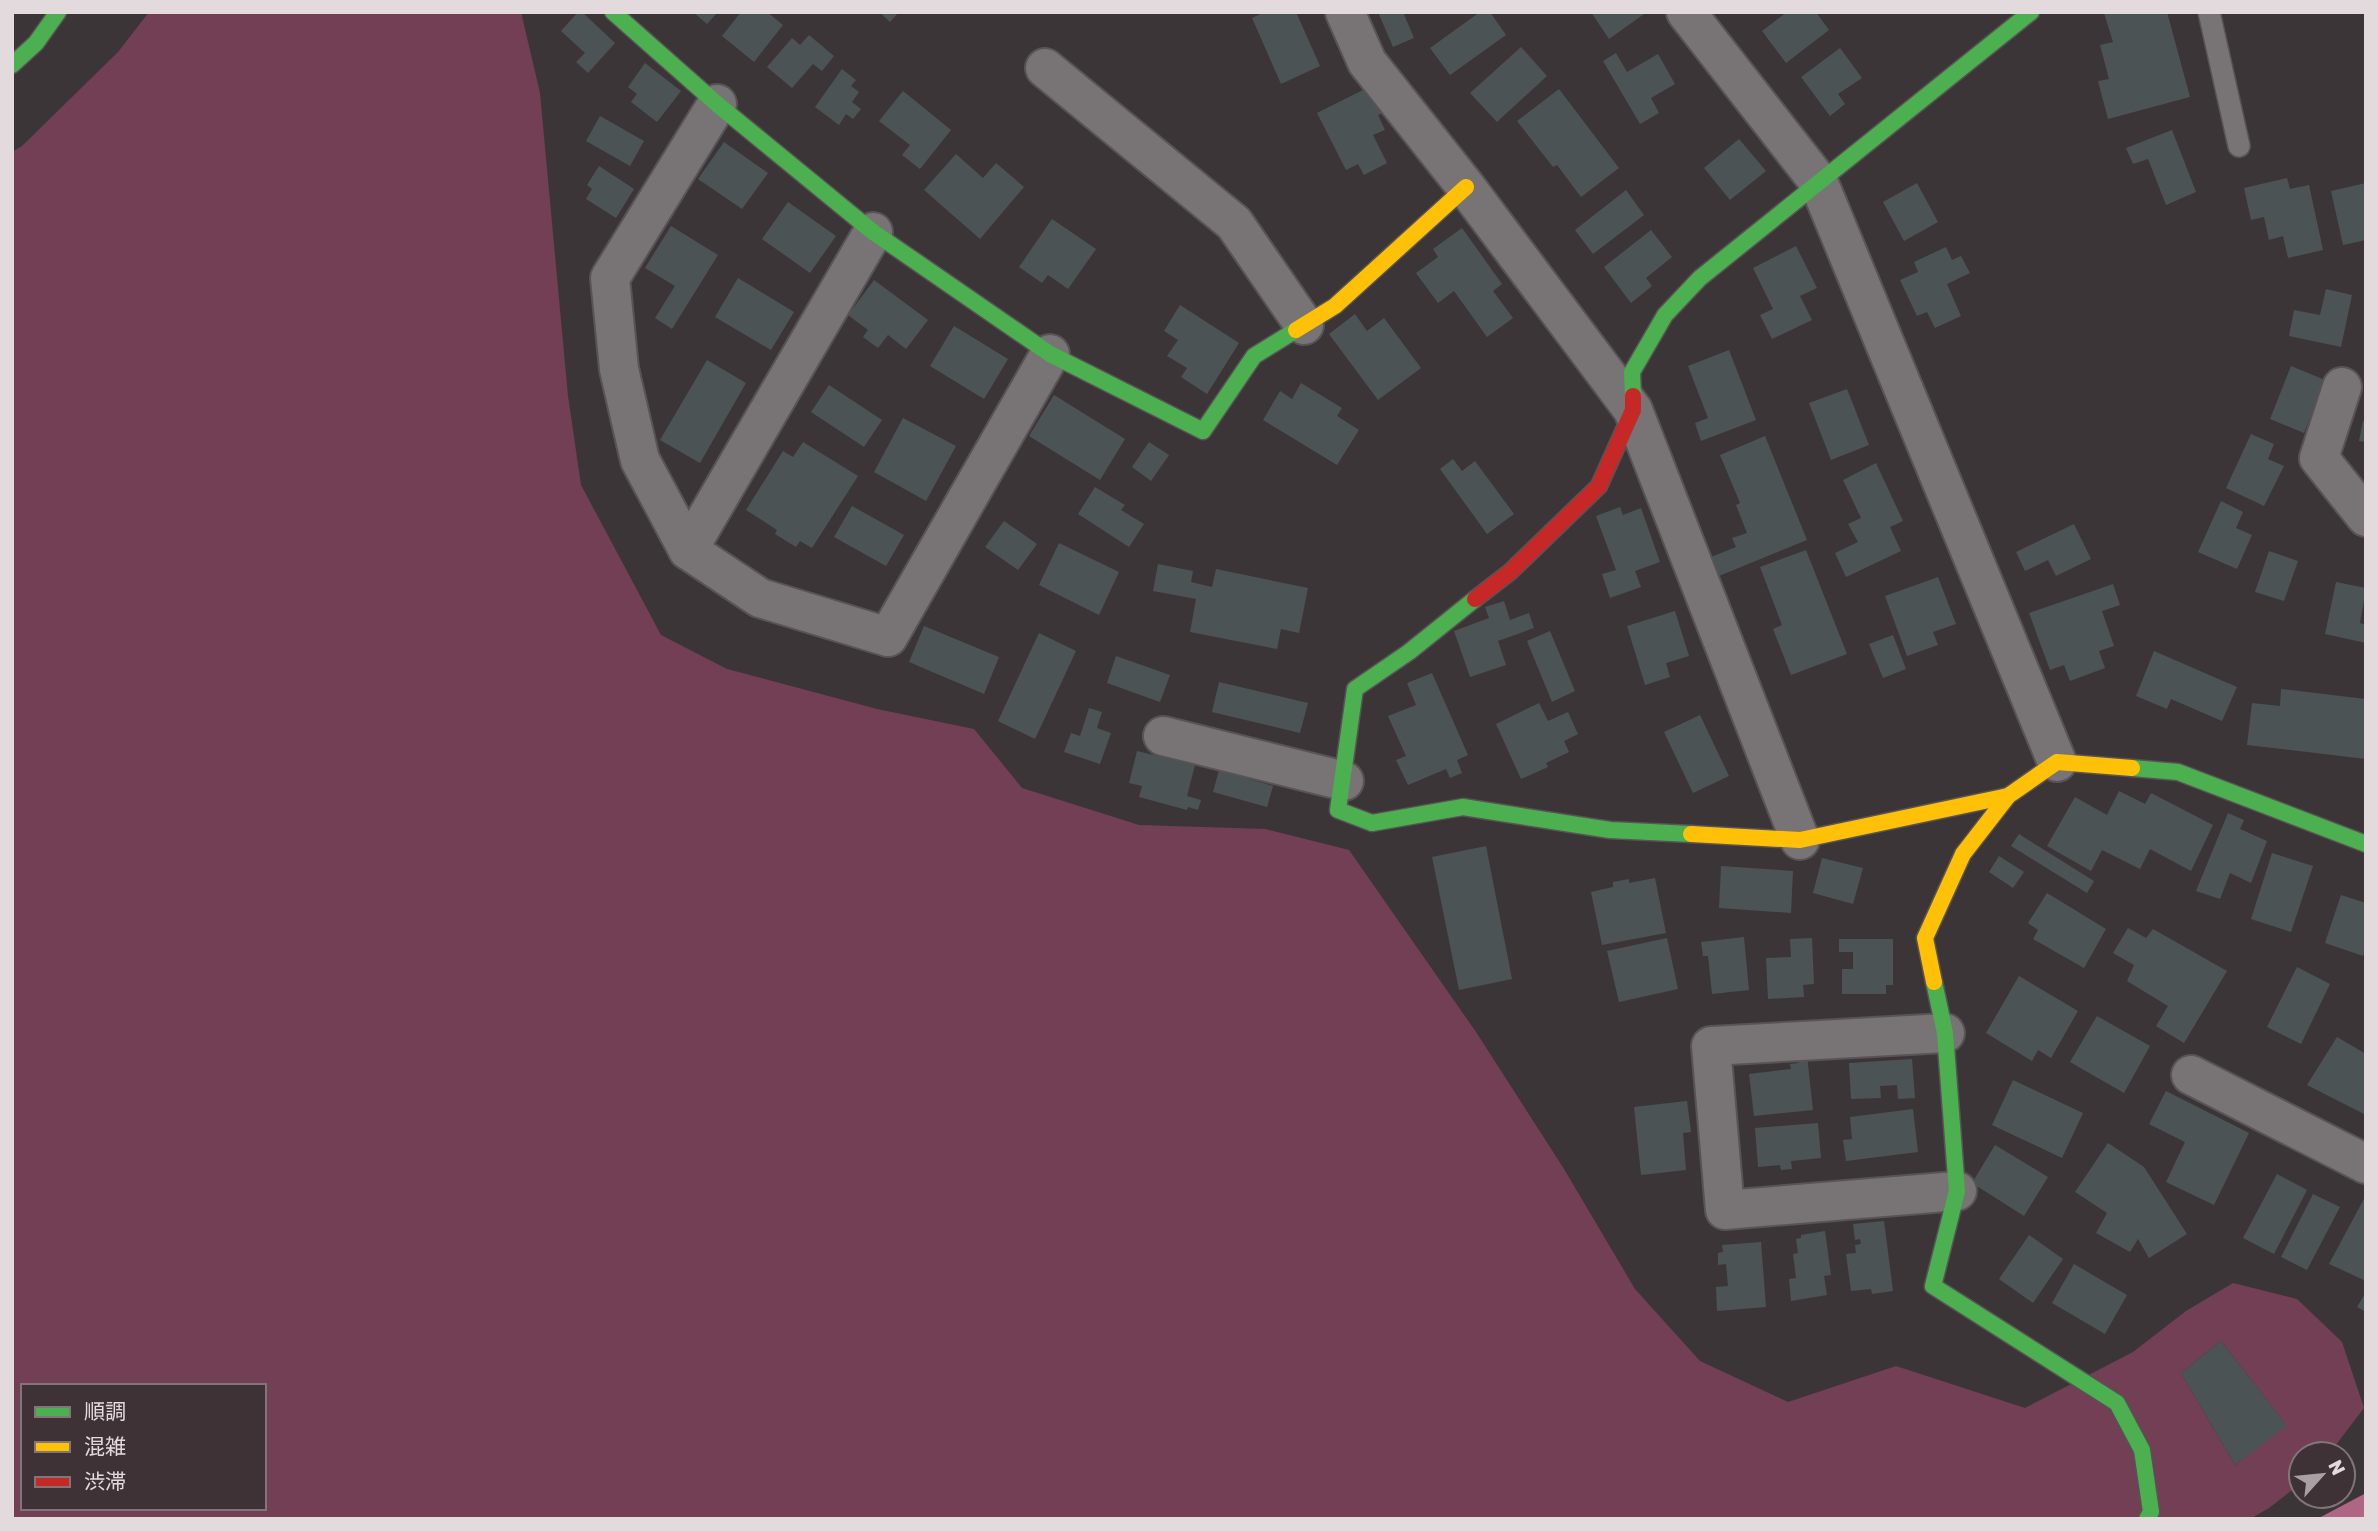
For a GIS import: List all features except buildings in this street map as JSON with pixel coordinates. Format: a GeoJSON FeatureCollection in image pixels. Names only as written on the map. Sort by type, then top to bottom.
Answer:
{"type":"FeatureCollection","features":[{"type":"Feature","properties":{"kind":"street"},"geometry":{"type":"LineString","coordinates":[[12,65],[36,43],[58,12]]}},
{"type":"Feature","properties":{"kind":"street"},"geometry":{"type":"LineString","coordinates":[[613,12],[717,104],[873,232],[1050,354],[1203,431],[1254,356],[1335,306],[1466,187]]}},
{"type":"Feature","properties":{"kind":"street"},"geometry":{"type":"LineString","coordinates":[[1345,12],[1367,62],[1466,187],[1633,410],[1800,840]]}},
{"type":"Feature","properties":{"kind":"street"},"geometry":{"type":"LineString","coordinates":[[1686,12],[1818,181],[2057,762]]}},
{"type":"Feature","properties":{"kind":"street"},"geometry":{"type":"LineString","coordinates":[[2008,796],[1800,840],[1610,830],[1463,807],[1372,823],[1338,810],[1355,688],[1409,652],[1510,572],[1599,486],[1633,410],[1633,372],[1665,315],[1700,278],[2031,12]]}},
{"type":"Feature","properties":{"kind":"street"},"geometry":{"type":"LineString","coordinates":[[1045,68],[1234,223],[1304,325]]}},
{"type":"Feature","properties":{"kind":"street"},"geometry":{"type":"LineString","coordinates":[[717,104],[610,278],[619,369],[640,460],[688,550],[760,598],[888,637],[1050,354]]}},
{"type":"Feature","properties":{"kind":"street"},"geometry":{"type":"LineString","coordinates":[[688,550],[873,232]]}},
{"type":"Feature","properties":{"kind":"street"},"geometry":{"type":"LineString","coordinates":[[2342,387],[2319,458],[2366,517]]}},
{"type":"Feature","properties":{"kind":"street"},"geometry":{"type":"LineString","coordinates":[[1163,736],[1344,781]]}},
{"type":"Feature","properties":{"kind":"street"},"geometry":{"type":"LineString","coordinates":[[2147,1519],[2151,1512],[2142,1450],[2118,1403],[1933,1286],[1957,1191],[1945,1032],[1925,938],[1963,854],[2008,796],[2057,762],[2178,772],[2366,844]]}},
{"type":"Feature","properties":{"kind":"street"},"geometry":{"type":"LineString","coordinates":[[1945,1032],[1711,1046],[1725,1210],[1957,1191]]}},
{"type":"Feature","properties":{"kind":"street"},"geometry":{"type":"LineString","coordinates":[[2192,1075],[2366,1164]]}},
{"type":"Feature","properties":{"kind":"lane"},"geometry":{"type":"LineString","coordinates":[[2209,12],[2239,146]]}},
{"type":"Feature","properties":{"kind":"shaded area"},"geometry":{"type":"Polygon","coordinates":[[[149,12],[521,12],[540,93],[568,396],[581,485],[661,635],[727,669],[877,709],[974,729],[1022,788],[1139,825],[1265,829],[1349,850],[1476,1032],[1564,1169],[1635,1289],[1700,1361],[1788,1402],[1896,1366],[2025,1408],[2133,1352],[2186,1311],[2233,1283],[2297,1299],[2342,1342],[2364,1408],[2340,1440],[2287,1440],[2287,1494],[2250,1519],[12,1519],[12,152],[22,146],[118,52],[149,12]],[[2221,1341],[2181,1373],[2235,1465],[2286,1425],[2221,1341]]]}},
{"type":"Feature","properties":{"kind":"shaded area"},"geometry":{"type":"Polygon","coordinates":[[[2366,1493],[2366,1519],[2317,1519],[2334,1510],[2357,1510],[2357,1498],[2366,1493]]]}},
{"type":"Feature","properties":{"kind":"traffic: fast"},"geometry":{"type":"LineString","coordinates":[[12,65],[36,43],[58,12]]}},
{"type":"Feature","properties":{"kind":"traffic: fast"},"geometry":{"type":"LineString","coordinates":[[613,12],[717,104],[873,232],[1050,354],[1203,431],[1254,356],[1296,330]]}},
{"type":"Feature","properties":{"kind":"traffic: fast"},"geometry":{"type":"LineString","coordinates":[[1633,396],[1632,372],[1665,315],[1700,278],[2031,12]]}},
{"type":"Feature","properties":{"kind":"traffic: fast"},"geometry":{"type":"LineString","coordinates":[[1475,599],[1409,652],[1355,689],[1338,810],[1372,823],[1463,807],[1610,830],[1691,834]]}},
{"type":"Feature","properties":{"kind":"traffic: fast"},"geometry":{"type":"LineString","coordinates":[[2132,768],[2178,772],[2366,844]]}},
{"type":"Feature","properties":{"kind":"traffic: fast"},"geometry":{"type":"LineString","coordinates":[[1934,982],[1945,1033],[1957,1191],[1933,1286],[2117,1403],[2142,1450],[2151,1512],[2147,1519]]}},
{"type":"Feature","properties":{"kind":"traffic: slow"},"geometry":{"type":"LineString","coordinates":[[1296,330],[1335,306],[1466,187]]}},
{"type":"Feature","properties":{"kind":"traffic: slow"},"geometry":{"type":"LineString","coordinates":[[1934,982],[1925,938],[1963,854],[2008,796],[2057,762],[2132,768]]}},
{"type":"Feature","properties":{"kind":"traffic: slow"},"geometry":{"type":"LineString","coordinates":[[1691,834],[1800,840],[2008,796]]}},
{"type":"Feature","properties":{"kind":"traffic: jam"},"geometry":{"type":"LineString","coordinates":[[1475,599],[1510,572],[1599,486],[1633,410],[1633,396]]}}]}
